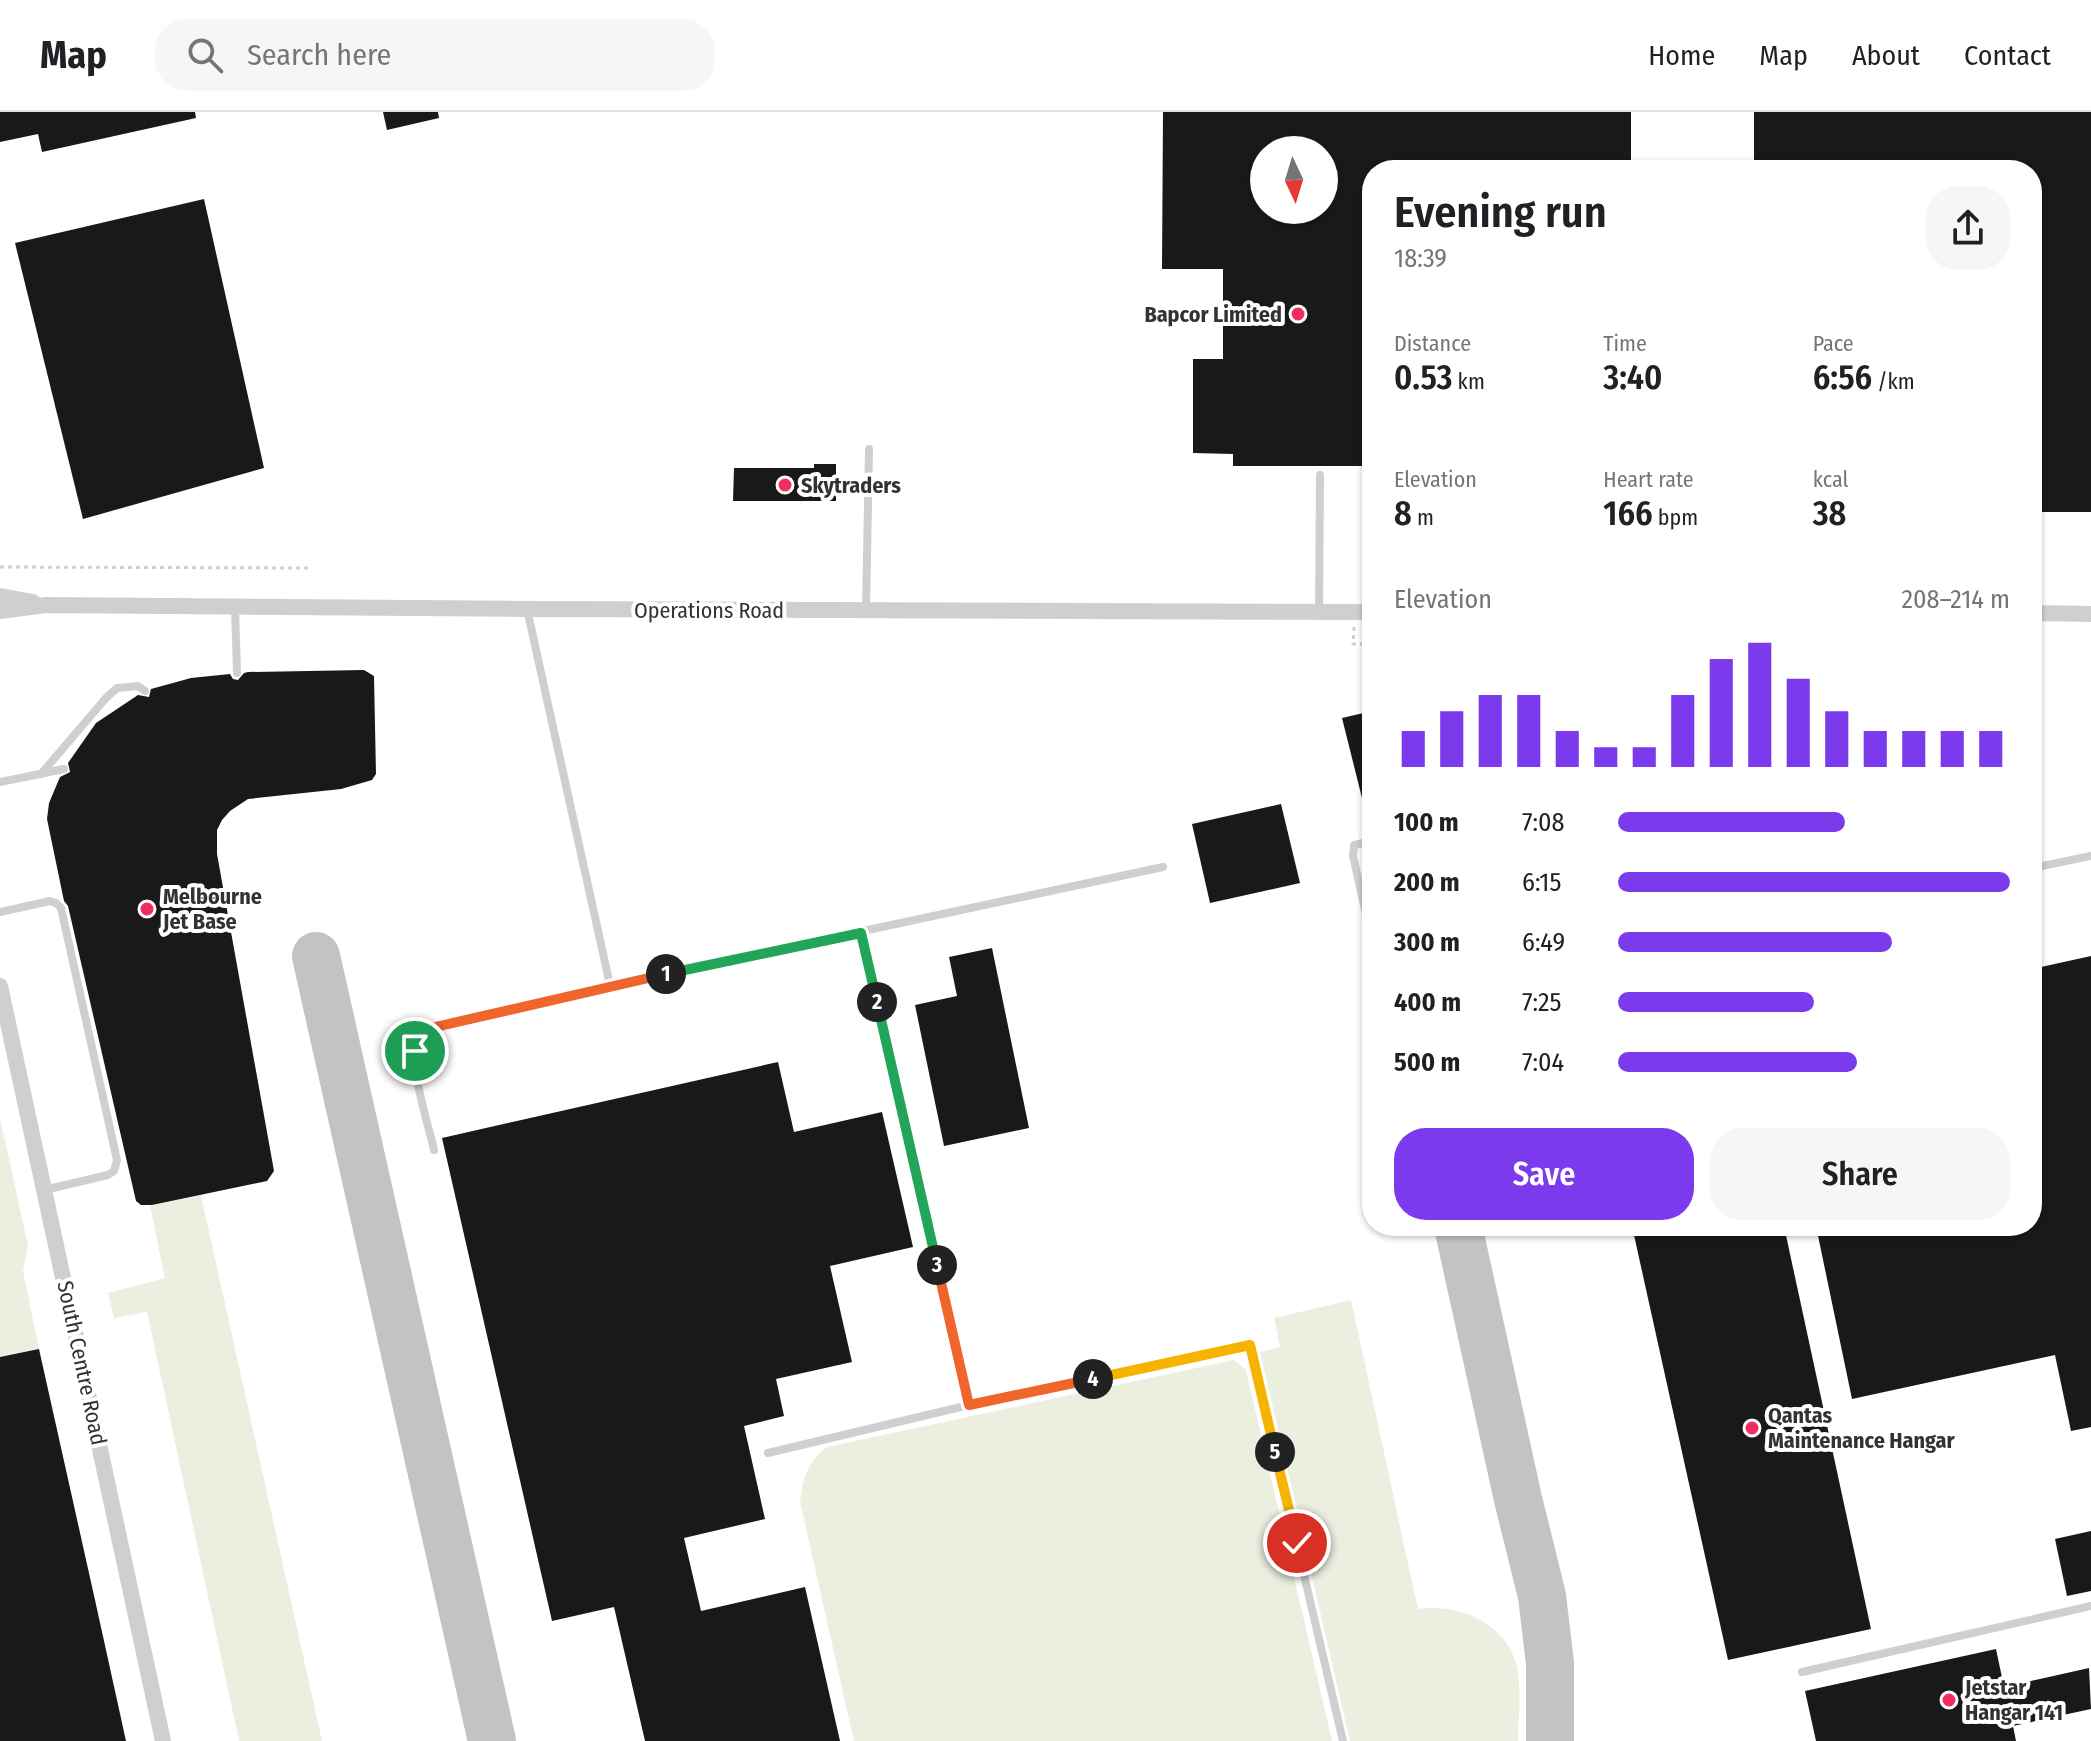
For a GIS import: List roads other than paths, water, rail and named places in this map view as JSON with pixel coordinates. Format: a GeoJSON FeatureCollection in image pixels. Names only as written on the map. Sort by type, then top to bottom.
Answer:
{"type":"FeatureCollection","features":[{"type":"Feature","properties":{"kind":"street","name":"Operations Road"},"geometry":{"type":"LineString","coordinates":[[0,596],[46,605]]}},
{"type":"Feature","properties":{"kind":"street","name":"Operations Road"},"geometry":{"type":"LineString","coordinates":[[0,611],[46,605],[1362,612]]}},
{"type":"Feature","properties":{"kind":"street"},"geometry":{"type":"LineString","coordinates":[[2042,613],[2091,614]]}},
{"type":"Feature","properties":{"kind":"street","name":"South Centre Road"},"geometry":{"type":"LineString","coordinates":[[0,986],[163,1741]]}},
{"type":"Feature","properties":{"kind":"lane"},"geometry":{"type":"LineString","coordinates":[[866,610],[869,449]]}},
{"type":"Feature","properties":{"kind":"lane"},"geometry":{"type":"LineString","coordinates":[[1319,612],[1320,475]]}},
{"type":"Feature","properties":{"kind":"lane"},"geometry":{"type":"LineString","coordinates":[[235,607],[237,673]]}},
{"type":"Feature","properties":{"kind":"lane"},"geometry":{"type":"LineString","coordinates":[[527,609],[610,985]]}},
{"type":"Feature","properties":{"kind":"lane"},"geometry":{"type":"LineString","coordinates":[[41,774],[117,688],[138,686],[145,691]]}},
{"type":"Feature","properties":{"kind":"lane"},"geometry":{"type":"LineString","coordinates":[[0,782],[64,769]]}},
{"type":"Feature","properties":{"kind":"lane"},"geometry":{"type":"LineString","coordinates":[[1362,843],[1354,845],[1353,856],[1362,896]]}},
{"type":"Feature","properties":{"kind":"lane"},"geometry":{"type":"LineString","coordinates":[[2042,866],[2091,856]]}},
{"type":"Feature","properties":{"kind":"lane"},"geometry":{"type":"LineString","coordinates":[[434,1150],[415,1051],[420,1036],[431,1028],[610,985],[1163,867]]}},
{"type":"Feature","properties":{"kind":"lane"},"geometry":{"type":"LineString","coordinates":[[0,912],[50,901],[61,908],[117,1160],[114,1171],[108,1175],[44,1190]]}},
{"type":"Feature","properties":{"kind":"lane"},"geometry":{"type":"LineString","coordinates":[[861,933],[969,1405]]}},
{"type":"Feature","properties":{"kind":"lane"},"geometry":{"type":"LineString","coordinates":[[768,1453],[969,1405],[1250,1345],[1343,1741]]}},
{"type":"Feature","properties":{"kind":"lane"},"geometry":{"type":"LineString","coordinates":[[1802,1672],[2091,1608]]}},
{"type":"Feature","properties":{"kind":"place","name":"Bapcor Limited"},"geometry":{"type":"Point","coordinates":[1298,314]}},
{"type":"Feature","properties":{"kind":"place","name":"Skytraders"},"geometry":{"type":"Point","coordinates":[785,485]}},
{"type":"Feature","properties":{"kind":"place","name":"Melbourne Jet Base"},"geometry":{"type":"Point","coordinates":[147,909]}},
{"type":"Feature","properties":{"kind":"place","name":"Qantas Maintenance Hangar"},"geometry":{"type":"Point","coordinates":[1752,1428]}},
{"type":"Feature","properties":{"kind":"place","name":"Jetstar Hangar 141"},"geometry":{"type":"Point","coordinates":[1949,1700]}}]}
